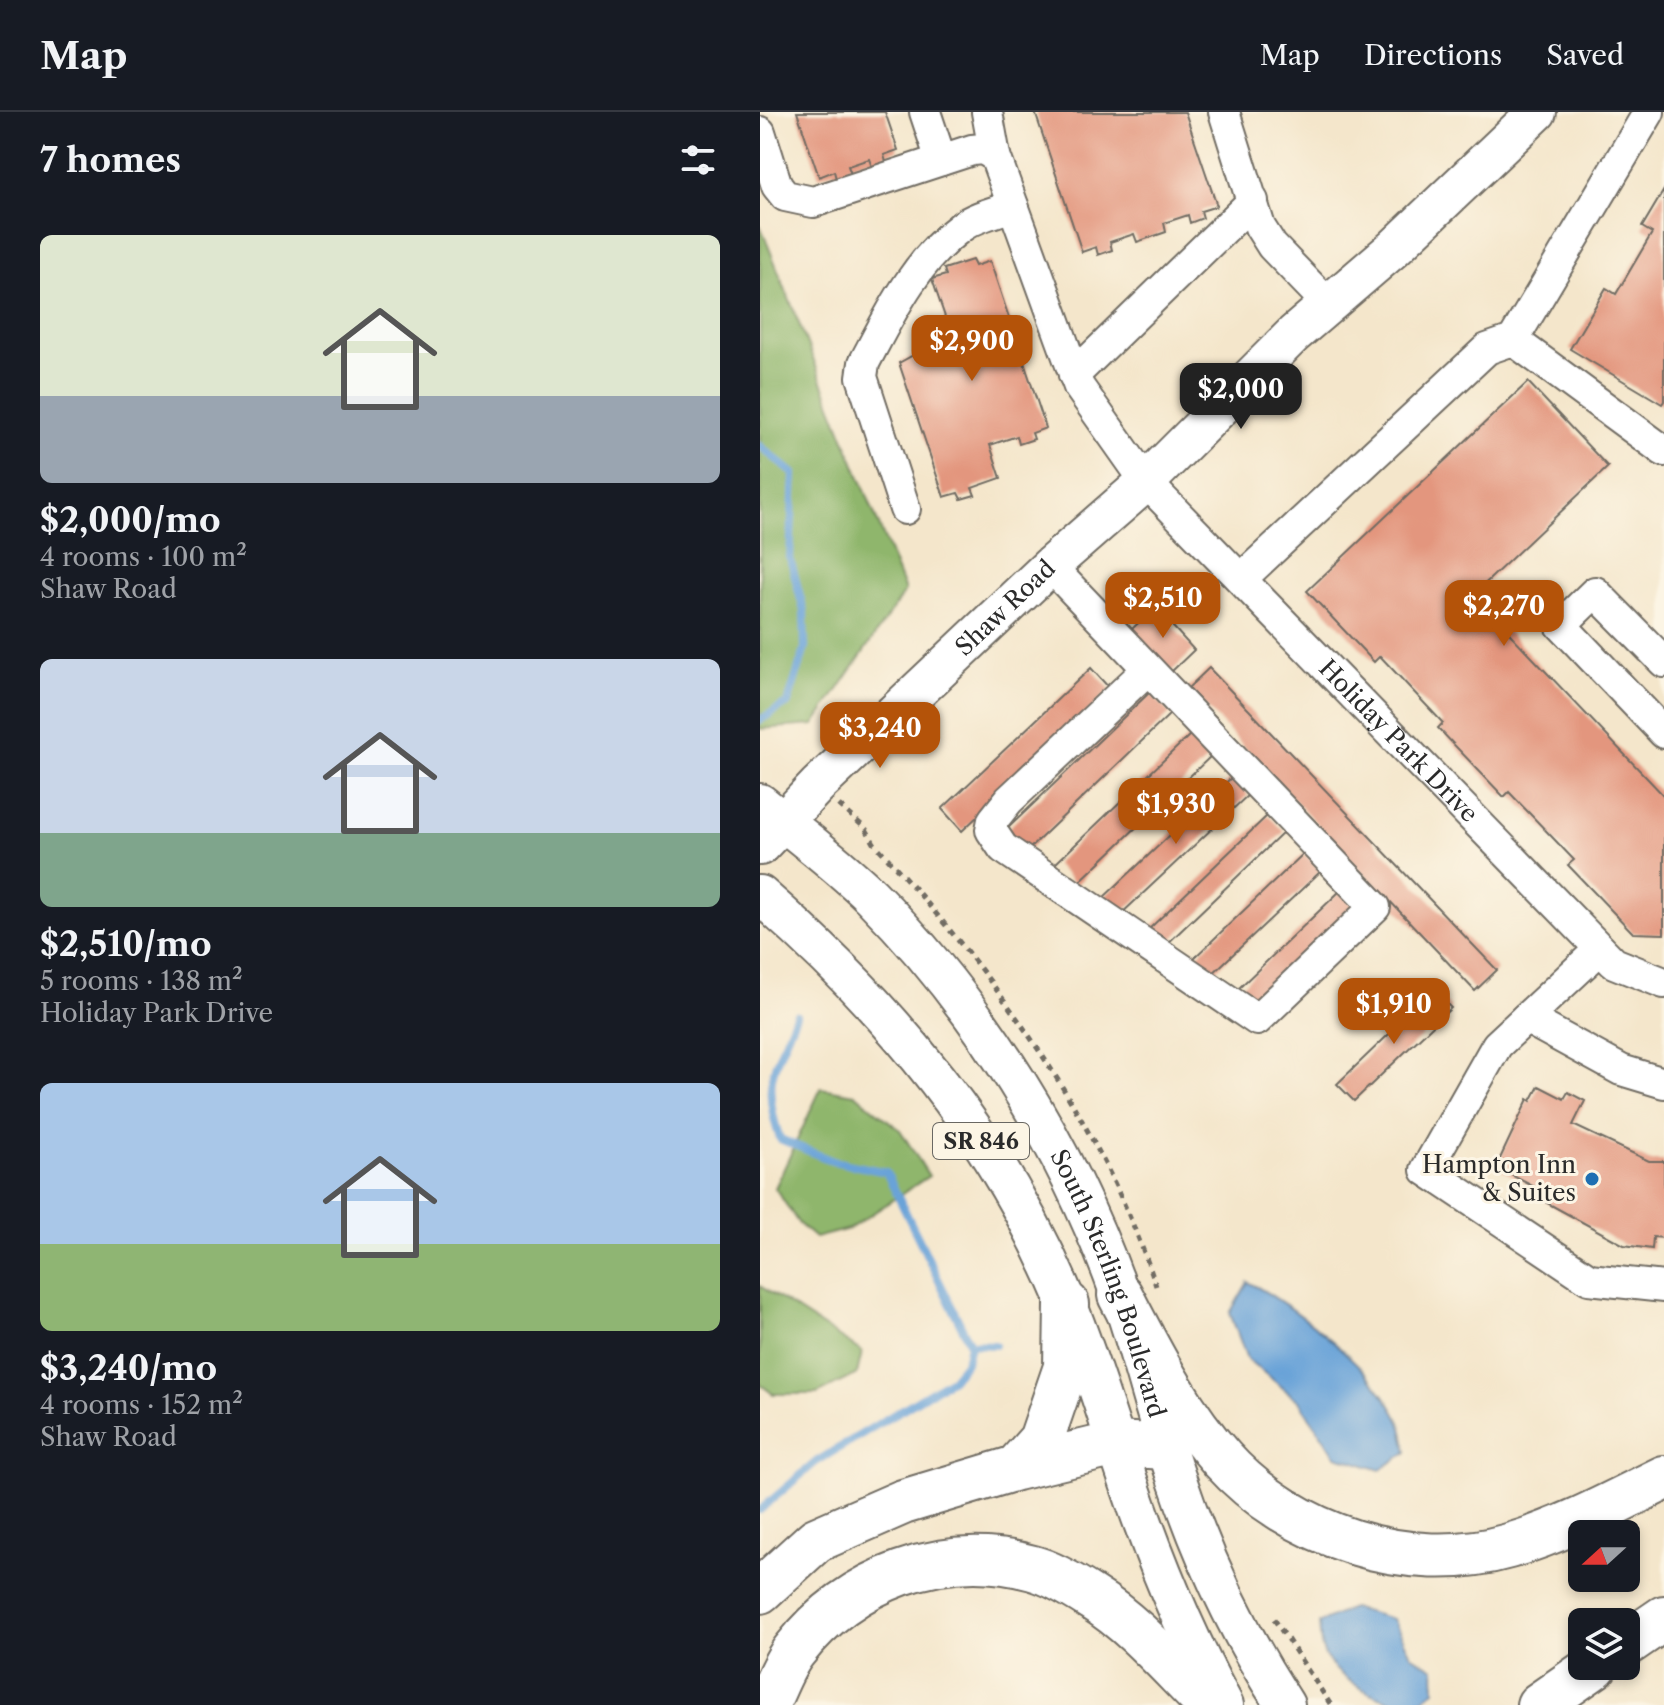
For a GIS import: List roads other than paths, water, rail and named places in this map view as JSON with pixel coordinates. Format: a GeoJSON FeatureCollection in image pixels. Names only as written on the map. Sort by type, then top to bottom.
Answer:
{"type":"FeatureCollection","features":[{"type":"Feature","properties":{"kind":"highway"},"geometry":{"type":"LineString","coordinates":[[1120,1295],[1167,1383],[1221,1457],[1240,1478],[1287,1511],[1338,1538],[1391,1553],[1442,1557],[1507,1547],[1570,1525],[1664,1478]]}},
{"type":"Feature","properties":{"kind":"highway"},"geometry":{"type":"LineString","coordinates":[[1016,1468],[1041,1440],[1066,1367],[1067,1304]]}},
{"type":"Feature","properties":{"kind":"highway"},"geometry":{"type":"LineString","coordinates":[[760,1591],[816,1540],[863,1517],[1016,1468],[1116,1444],[1166,1447]]}},
{"type":"Feature","properties":{"kind":"highway"},"geometry":{"type":"LineString","coordinates":[[766,1705],[792,1652],[832,1611],[867,1586],[929,1564],[971,1559],[1034,1568],[1094,1599],[1142,1639],[1209,1705]]}},
{"type":"Feature","properties":{"kind":"highway"},"geometry":{"type":"LineString","coordinates":[[1640,1634],[1664,1618]]}},
{"type":"Feature","properties":{"kind":"highway"},"geometry":{"type":"LineString","coordinates":[[1539,1705],[1575,1680]]}},
{"type":"Feature","properties":{"kind":"main road","name":"Shaw Road"},"geometry":{"type":"LineString","coordinates":[[768,823],[1146,482],[1328,304],[1393,249],[1537,112]]}},
{"type":"Feature","properties":{"kind":"main road","name":"South Sterling Boulevard"},"geometry":{"type":"LineString","coordinates":[[768,823],[868,894],[904,932],[1009,1071],[1072,1180],[1120,1295],[1166,1447],[1229,1609],[1285,1705]]}},
{"type":"Feature","properties":{"kind":"main road","name":"South Sterling Boulevard"},"geometry":{"type":"LineString","coordinates":[[760,895],[884,1013],[918,1051],[991,1155],[1021,1205],[1067,1304],[1189,1640],[1224,1705]]}},
{"type":"Feature","properties":{"kind":"street"},"geometry":{"type":"LineString","coordinates":[[925,112],[941,160]]}},
{"type":"Feature","properties":{"kind":"street","name":"Holiday Park Drive"},"geometry":{"type":"LineString","coordinates":[[987,112],[995,156],[1074,375],[1085,399],[1146,482],[1614,963],[1664,983]]}},
{"type":"Feature","properties":{"kind":"street"},"geometry":{"type":"LineString","coordinates":[[1224,112],[1260,227],[1272,246],[1328,304]]}},
{"type":"Feature","properties":{"kind":"street"},"geometry":{"type":"LineString","coordinates":[[1241,579],[1487,349],[1513,340],[1649,112]]}},
{"type":"Feature","properties":{"kind":"street"},"geometry":{"type":"LineString","coordinates":[[760,132],[777,186],[785,196],[813,202],[972,150],[983,149],[995,156]]}},
{"type":"Feature","properties":{"kind":"street"},"geometry":{"type":"LineString","coordinates":[[1074,375],[1253,201]]}},
{"type":"Feature","properties":{"kind":"street"},"geometry":{"type":"LineString","coordinates":[[905,509],[862,377],[864,363],[906,284],[937,250],[962,226],[1013,206]]}},
{"type":"Feature","properties":{"kind":"street"},"geometry":{"type":"LineString","coordinates":[[1513,340],[1664,451]]}},
{"type":"Feature","properties":{"kind":"street"},"geometry":{"type":"LineString","coordinates":[[1050,566],[1375,907],[1257,1020],[1003,848],[991,830],[993,820],[1009,800],[1148,669]]}},
{"type":"Feature","properties":{"kind":"street"},"geometry":{"type":"LineString","coordinates":[[1664,662],[1595,592],[1561,625],[1664,733]]}},
{"type":"Feature","properties":{"kind":"street"},"geometry":{"type":"LineString","coordinates":[[1600,949],[1497,1045],[1426,1170],[1589,1279],[1664,1287]]}},
{"type":"Feature","properties":{"kind":"street"},"geometry":{"type":"LineString","coordinates":[[1526,1018],[1621,1070],[1664,1083]]}},
{"type":"Feature","properties":{"kind":"water"},"geometry":{"type":"Polygon","coordinates":[[[1248,1282],[1312,1324],[1373,1382],[1401,1426],[1407,1452],[1380,1470],[1336,1456],[1299,1401],[1247,1359],[1230,1313],[1248,1282]]]}},
{"type":"Feature","properties":{"kind":"water"},"geometry":{"type":"Polygon","coordinates":[[[1352,1608],[1393,1619],[1411,1655],[1434,1669],[1435,1690],[1414,1705],[1402,1704],[1374,1695],[1336,1669],[1322,1648],[1319,1623],[1352,1608]]]}},
{"type":"Feature","properties":{"kind":"waterway"},"geometry":{"type":"LineString","coordinates":[[760,446],[794,474],[790,558],[804,611],[805,648],[788,703],[760,720]]}},
{"type":"Feature","properties":{"kind":"waterway"},"geometry":{"type":"LineString","coordinates":[[760,1510],[816,1462],[952,1379],[966,1362],[970,1344],[886,1172],[833,1161],[780,1139],[774,1119],[771,1088],[776,1062],[796,1015]]}},
{"type":"Feature","properties":{"kind":"waterway"},"geometry":{"type":"LineString","coordinates":[[970,1344],[995,1345]]}},
{"type":"Feature","properties":{"kind":"place","name":"Hampton Inn & Suites"},"geometry":{"type":"Point","coordinates":[1592,1179]}}]}
